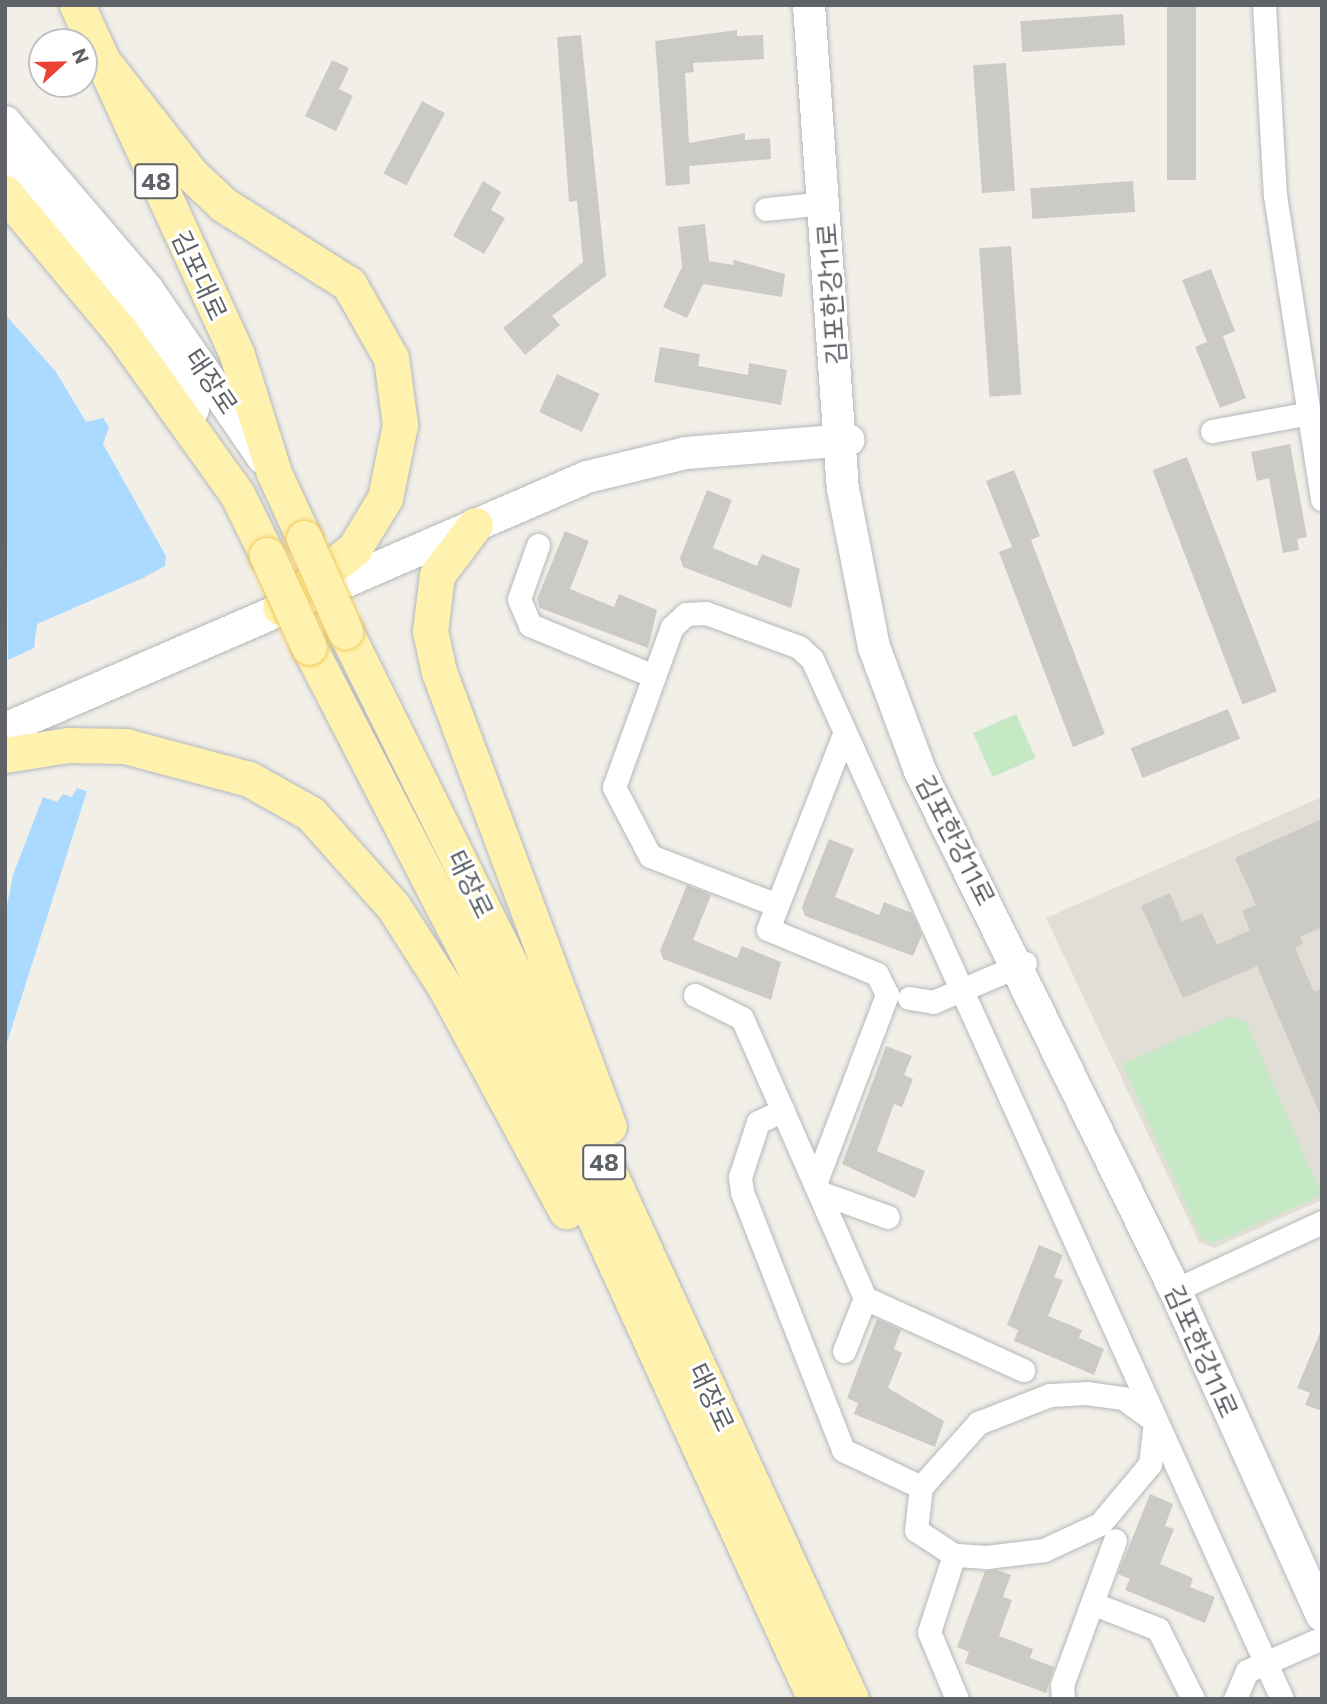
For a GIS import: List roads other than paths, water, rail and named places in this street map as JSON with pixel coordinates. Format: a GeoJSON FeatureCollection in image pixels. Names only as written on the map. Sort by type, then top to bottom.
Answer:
{"type":"FeatureCollection","features":[{"type":"Feature","properties":{"kind":"main road","name":"김포대로"},"geometry":{"type":"LineString","coordinates":[[77,5],[87,28]]}},
{"type":"Feature","properties":{"kind":"main road","name":"김포대로"},"geometry":{"type":"LineString","coordinates":[[98,55],[237,355],[274,473]]}},
{"type":"Feature","properties":{"kind":"main road"},"geometry":{"type":"LineString","coordinates":[[98,55],[191,174],[224,205],[349,284],[391,358],[400,425],[385,498],[354,549],[280,607]]}},
{"type":"Feature","properties":{"kind":"main road","name":"48"},"geometry":{"type":"LineString","coordinates":[[5,193],[113,321],[237,494]]}},
{"type":"Feature","properties":{"kind":"main road","name":"태장로"},"geometry":{"type":"LineString","coordinates":[[274,473],[345,631],[550,1044],[851,1699]]}},
{"type":"Feature","properties":{"kind":"main road","name":"태장로"},"geometry":{"type":"LineString","coordinates":[[237,494],[309,647],[522,1060],[658,1365],[815,1699]]}},
{"type":"Feature","properties":{"kind":"main road"},"geometry":{"type":"LineString","coordinates":[[475,525],[437,575],[429,601],[439,672],[584,1052],[668,1301]]}},
{"type":"Feature","properties":{"kind":"main road"},"geometry":{"type":"LineString","coordinates":[[5,755],[68,745],[125,746],[187,758],[281,794],[320,822],[393,906],[445,987],[574,1226],[658,1365]]}},
{"type":"Feature","properties":{"kind":"street","name":"김포한강11로"},"geometry":{"type":"LineString","coordinates":[[809,5],[855,571],[874,647],[920,771],[1022,964],[1322,1594]]}},
{"type":"Feature","properties":{"kind":"street","name":"김포한강11로"},"geometry":{"type":"LineString","coordinates":[[815,5],[844,440]]}},
{"type":"Feature","properties":{"kind":"street"},"geometry":{"type":"LineString","coordinates":[[1264,5],[1275,195],[1305,414],[1322,499]]}},
{"type":"Feature","properties":{"kind":"street","name":"태장로"},"geometry":{"type":"LineString","coordinates":[[5,122],[147,289],[274,473]]}},
{"type":"Feature","properties":{"kind":"street","name":"태장로"},"geometry":{"type":"LineString","coordinates":[[5,163],[139,318],[237,494]]}},
{"type":"Feature","properties":{"kind":"street"},"geometry":{"type":"LineString","coordinates":[[766,209],[825,203]]}},
{"type":"Feature","properties":{"kind":"street"},"geometry":{"type":"LineString","coordinates":[[1212,431],[1305,414]]}},
{"type":"Feature","properties":{"kind":"street"},"geometry":{"type":"LineString","coordinates":[[5,729],[541,494],[635,464],[734,447],[844,440]]}},
{"type":"Feature","properties":{"kind":"street"},"geometry":{"type":"LineString","coordinates":[[538,545],[519,599],[530,625],[654,676]]}},
{"type":"Feature","properties":{"kind":"street"},"geometry":{"type":"LineString","coordinates":[[778,905],[644,851],[614,788],[654,676],[678,620],[706,613],[806,652],[1282,1699]]}},
{"type":"Feature","properties":{"kind":"street"},"geometry":{"type":"LineString","coordinates":[[817,1188],[887,994],[877,974],[768,929],[844,734]]}},
{"type":"Feature","properties":{"kind":"street"},"geometry":{"type":"LineString","coordinates":[[909,998],[933,1002],[1022,964]]}},
{"type":"Feature","properties":{"kind":"street"},"geometry":{"type":"LineString","coordinates":[[695,995],[742,1018],[865,1298],[1023,1370]]}},
{"type":"Feature","properties":{"kind":"street"},"geometry":{"type":"LineString","coordinates":[[783,1110],[758,1122],[740,1177],[742,1192],[843,1451],[921,1487]]}},
{"type":"Feature","properties":{"kind":"street"},"geometry":{"type":"LineString","coordinates":[[817,1188],[888,1217]]}},
{"type":"Feature","properties":{"kind":"street"},"geometry":{"type":"LineString","coordinates":[[1178,1288],[1322,1222]]}},
{"type":"Feature","properties":{"kind":"street","name":"김포한강11로"},"geometry":{"type":"LineString","coordinates":[[1178,1288],[1322,1615]]}},
{"type":"Feature","properties":{"kind":"street"},"geometry":{"type":"LineString","coordinates":[[844,1351],[865,1298]]}},
{"type":"Feature","properties":{"kind":"street"},"geometry":{"type":"LineString","coordinates":[[1050,1395],[1123,1398],[1155,1421],[1150,1464],[1100,1524],[1044,1550],[954,1555],[916,1530],[921,1487],[978,1423],[1050,1395]]}},
{"type":"Feature","properties":{"kind":"street"},"geometry":{"type":"LineString","coordinates":[[1063,1699],[1062,1685],[1094,1604],[1115,1540]]}},
{"type":"Feature","properties":{"kind":"street"},"geometry":{"type":"LineString","coordinates":[[954,1555],[929,1632],[957,1699]]}},
{"type":"Feature","properties":{"kind":"street"},"geometry":{"type":"LineString","coordinates":[[1094,1604],[1157,1629],[1193,1699]]}},
{"type":"Feature","properties":{"kind":"street"},"geometry":{"type":"LineString","coordinates":[[1235,1699],[1247,1671],[1322,1638]]}},
{"type":"Feature","properties":{"kind":"water"},"geometry":{"type":"Polygon","coordinates":[[[5,314],[56,372],[86,422],[103,418],[109,427],[103,444],[166,556],[165,566],[143,578],[37,624],[34,648],[8,660],[5,314]]]}},
{"type":"Feature","properties":{"kind":"water"},"geometry":{"type":"Polygon","coordinates":[[[77,788],[87,791],[5,1049],[5,915],[13,875],[43,797],[57,802],[63,794],[72,797],[77,788]]]}}]}
